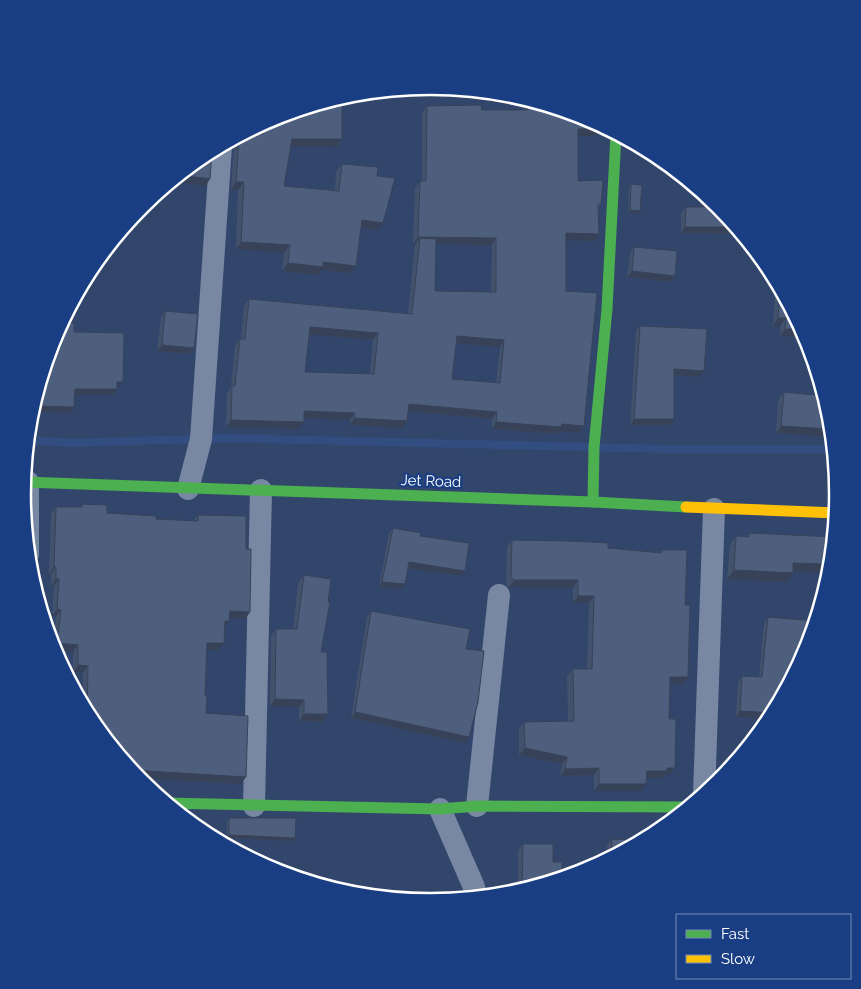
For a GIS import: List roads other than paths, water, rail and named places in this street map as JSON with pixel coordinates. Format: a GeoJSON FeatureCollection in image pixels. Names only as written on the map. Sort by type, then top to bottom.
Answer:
{"type":"FeatureCollection","features":[{"type":"Feature","properties":{"kind":"street"},"geometry":{"type":"LineString","coordinates":[[593,502],[594,447],[607,310],[616,141]]}},
{"type":"Feature","properties":{"kind":"street"},"geometry":{"type":"LineString","coordinates":[[188,489],[201,439],[219,156]]}},
{"type":"Feature","properties":{"kind":"street","name":"Jet Road"},"geometry":{"type":"LineString","coordinates":[[31,482],[593,502],[829,513]]}},
{"type":"Feature","properties":{"kind":"street"},"geometry":{"type":"LineString","coordinates":[[254,806],[261,490]]}},
{"type":"Feature","properties":{"kind":"street"},"geometry":{"type":"LineString","coordinates":[[704,785],[714,509]]}},
{"type":"Feature","properties":{"kind":"street"},"geometry":{"type":"LineString","coordinates":[[477,806],[499,595]]}},
{"type":"Feature","properties":{"kind":"street"},"geometry":{"type":"LineString","coordinates":[[177,803],[440,809],[477,806],[679,807]]}},
{"type":"Feature","properties":{"kind":"street"},"geometry":{"type":"LineString","coordinates":[[440,809],[475,891]]}},
{"type":"Feature","properties":{"kind":"waterway"},"geometry":{"type":"LineString","coordinates":[[35,441],[70,443],[225,438],[665,449],[827,449]]}}]}
